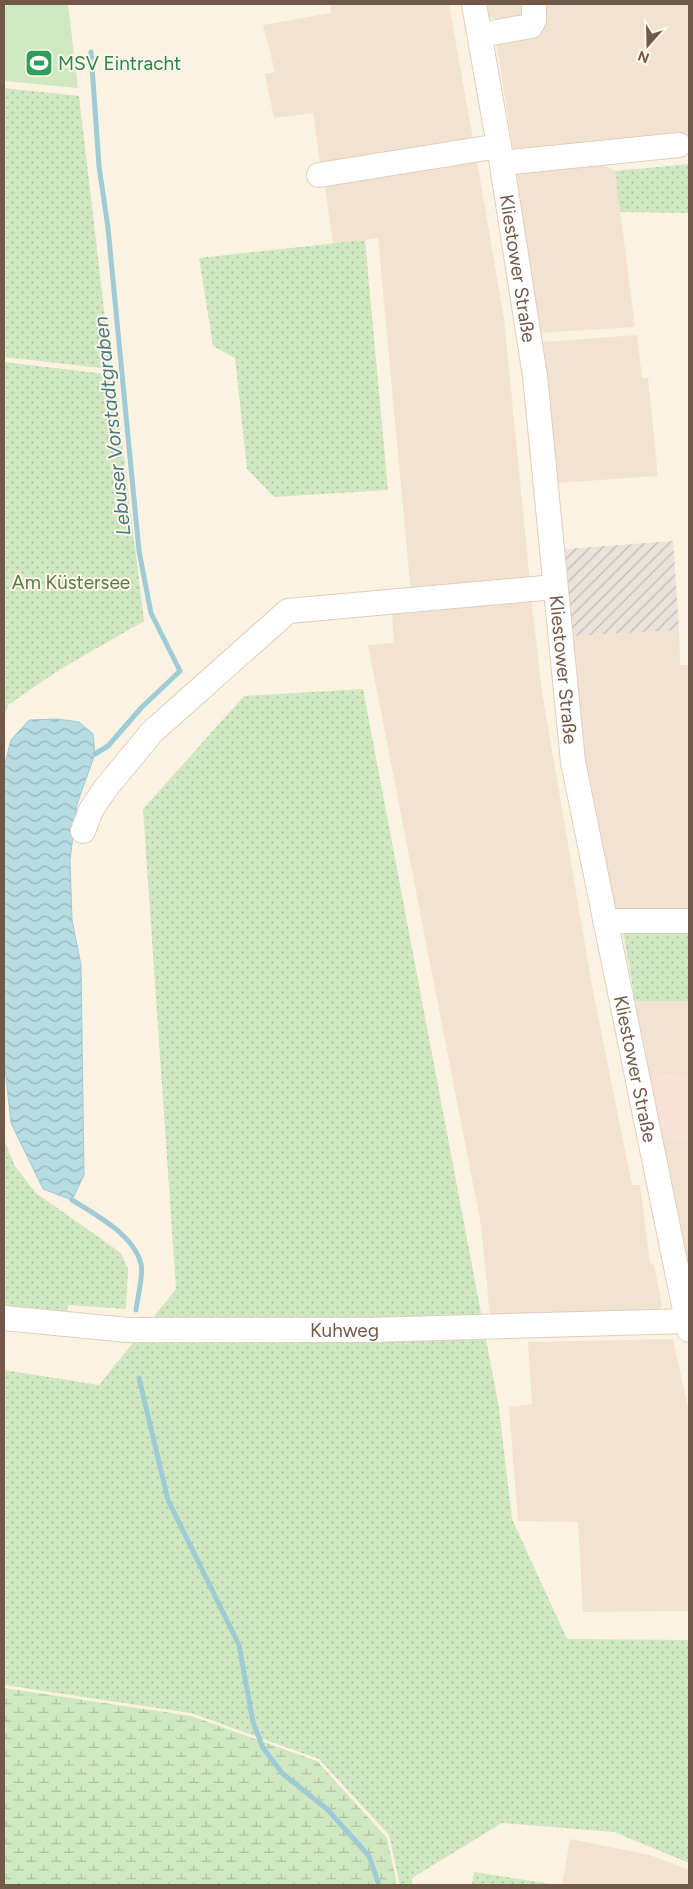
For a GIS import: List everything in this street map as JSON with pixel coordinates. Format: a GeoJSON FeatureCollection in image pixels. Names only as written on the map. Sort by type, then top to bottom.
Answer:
{"type":"FeatureCollection","features":[{"type":"Feature","properties":{"kind":"street","name":"Kliestower Straße"},"geometry":{"type":"LineString","coordinates":[[474,4],[501,155],[535,376],[573,762],[688,1325]]}},
{"type":"Feature","properties":{"kind":"street"},"geometry":{"type":"LineString","coordinates":[[480,35],[531,26],[534,20],[534,7]]}},
{"type":"Feature","properties":{"kind":"street"},"geometry":{"type":"LineString","coordinates":[[319,175],[501,155],[679,145]]}},
{"type":"Feature","properties":{"kind":"street"},"geometry":{"type":"LineString","coordinates":[[83,831],[91,810],[105,789],[152,732],[288,611],[555,587]]}},
{"type":"Feature","properties":{"kind":"street"},"geometry":{"type":"LineString","coordinates":[[605,921],[689,921]]}},
{"type":"Feature","properties":{"kind":"street","name":"Kuhweg"},"geometry":{"type":"LineString","coordinates":[[4,1318],[128,1330],[370,1330],[688,1325]]}},
{"type":"Feature","properties":{"kind":"shaded area"},"geometry":{"type":"Polygon","coordinates":[[[330,4],[449,4],[474,145],[321,170],[313,113],[274,118],[265,74],[275,72],[263,25],[331,13],[330,4]]]}},
{"type":"Feature","properties":{"kind":"shaded area"},"geometry":{"type":"Polygon","coordinates":[[[487,4],[689,4],[689,135],[514,155],[496,41],[498,20],[489,17],[487,4]]]}},
{"type":"Feature","properties":{"kind":"shaded area"},"geometry":{"type":"Polygon","coordinates":[[[476,155],[504,319],[530,583],[411,593],[378,238],[333,244],[324,179],[476,155]]]}},
{"type":"Feature","properties":{"kind":"shaded area"},"geometry":{"type":"Polygon","coordinates":[[[598,163],[615,171],[635,327],[538,333],[515,175],[522,170],[598,163]]]}},
{"type":"Feature","properties":{"kind":"shaded area"},"geometry":{"type":"Polygon","coordinates":[[[637,335],[642,378],[648,378],[658,476],[556,483],[543,342],[637,335]]]}},
{"type":"Feature","properties":{"kind":"shaded area"},"geometry":{"type":"Polygon","coordinates":[[[673,541],[679,630],[572,636],[565,549],[673,541]]]}},
{"type":"Feature","properties":{"kind":"shaded area"},"geometry":{"type":"Polygon","coordinates":[[[531,597],[542,692],[593,991],[632,1185],[640,1185],[650,1263],[654,1264],[662,1306],[657,1312],[490,1316],[481,1225],[368,645],[394,643],[392,612],[531,597]]]}},
{"type":"Feature","properties":{"kind":"shaded area"},"geometry":{"type":"Polygon","coordinates":[[[679,630],[680,665],[689,665],[689,914],[615,914],[586,770],[572,636],[679,630]]]}},
{"type":"Feature","properties":{"kind":"shaded area"},"geometry":{"type":"Polygon","coordinates":[[[635,1001],[689,1001],[689,1076],[649,1075],[635,1001]]]}},
{"type":"Feature","properties":{"kind":"shaded area"},"geometry":{"type":"Polygon","coordinates":[[[649,1075],[689,1076],[689,1141],[660,1141],[649,1075]]]}},
{"type":"Feature","properties":{"kind":"shaded area"},"geometry":{"type":"Polygon","coordinates":[[[660,1141],[689,1141],[689,1275],[660,1141]]]}},
{"type":"Feature","properties":{"kind":"shaded area"},"geometry":{"type":"Polygon","coordinates":[[[673,1339],[689,1412],[689,1611],[583,1612],[578,1522],[518,1521],[509,1407],[532,1404],[528,1342],[673,1339]]]}},
{"type":"Feature","properties":{"kind":"shaded area"},"geometry":{"type":"Polygon","coordinates":[[[570,1839],[650,1855],[689,1870],[689,1885],[562,1885],[570,1839]]]}},
{"type":"Feature","properties":{"kind":"green space","name":"MSV Eintracht"},"geometry":{"type":"Polygon","coordinates":[[[4,4],[68,4],[78,88],[4,81],[4,4]]]}},
{"type":"Feature","properties":{"kind":"green space"},"geometry":{"type":"Polygon","coordinates":[[[4,88],[79,96],[111,369],[4,357],[4,88]]]}},
{"type":"Feature","properties":{"kind":"green space"},"geometry":{"type":"Polygon","coordinates":[[[689,164],[689,213],[620,212],[615,171],[689,164]]]}},
{"type":"Feature","properties":{"kind":"green space"},"geometry":{"type":"Polygon","coordinates":[[[365,240],[388,490],[274,497],[247,469],[235,358],[213,346],[199,258],[365,240]]]}},
{"type":"Feature","properties":{"kind":"green space","name":"Am Küstersee"},"geometry":{"type":"Polygon","coordinates":[[[4,362],[114,375],[144,621],[59,670],[8,705],[4,718],[4,362]]]}},
{"type":"Feature","properties":{"kind":"green space"},"geometry":{"type":"Polygon","coordinates":[[[363,689],[499,1408],[512,1519],[567,1639],[689,1640],[689,1863],[614,1832],[502,1823],[412,1878],[412,1885],[400,1885],[389,1835],[319,1759],[191,1713],[4,1685],[4,1370],[99,1385],[176,1289],[143,809],[244,696],[363,689]]]}},
{"type":"Feature","properties":{"kind":"green space"},"geometry":{"type":"Polygon","coordinates":[[[622,926],[689,927],[689,1001],[635,1001],[622,926]]]}},
{"type":"Feature","properties":{"kind":"green space"},"geometry":{"type":"Polygon","coordinates":[[[4,1140],[15,1166],[36,1193],[121,1253],[128,1269],[126,1309],[68,1305],[66,1319],[4,1312],[4,1140]]]}},
{"type":"Feature","properties":{"kind":"green space"},"geometry":{"type":"Polygon","coordinates":[[[4,1688],[191,1716],[317,1761],[387,1838],[397,1885],[4,1885],[4,1688]]]}},
{"type":"Feature","properties":{"kind":"green space"},"geometry":{"type":"Polygon","coordinates":[[[474,1872],[558,1885],[472,1885],[474,1872]]]}},
{"type":"Feature","properties":{"kind":"water"},"geometry":{"type":"Polygon","coordinates":[[[57,719],[79,722],[93,734],[95,754],[77,804],[70,860],[72,920],[81,965],[84,1175],[72,1200],[43,1189],[11,1123],[4,1059],[4,767],[11,740],[29,720],[57,719]]]}},
{"type":"Feature","properties":{"kind":"waterway","name":"Lebuser Vorstadtgraben"},"geometry":{"type":"LineString","coordinates":[[91,52],[99,166],[108,228],[139,551],[151,613],[180,671],[141,708],[108,746],[95,754]]}},
{"type":"Feature","properties":{"kind":"waterway","name":"Lebuser Vorstadtgraben"},"geometry":{"type":"LineString","coordinates":[[72,1200],[112,1226],[137,1253],[142,1274],[136,1310]]}},
{"type":"Feature","properties":{"kind":"waterway","name":"Lebuser Vorstadtgraben"},"geometry":{"type":"LineString","coordinates":[[139,1378],[168,1500],[239,1645],[253,1722],[263,1748],[283,1774],[327,1809],[369,1856],[379,1885]]}},
{"type":"Feature","properties":{"kind":"tram line"},"geometry":{"type":"LineString","coordinates":[[152,4],[164,4]]}},
{"type":"Feature","properties":{"kind":"place","name":"MSV Eintracht"},"geometry":{"type":"Point","coordinates":[39,63]}}]}
